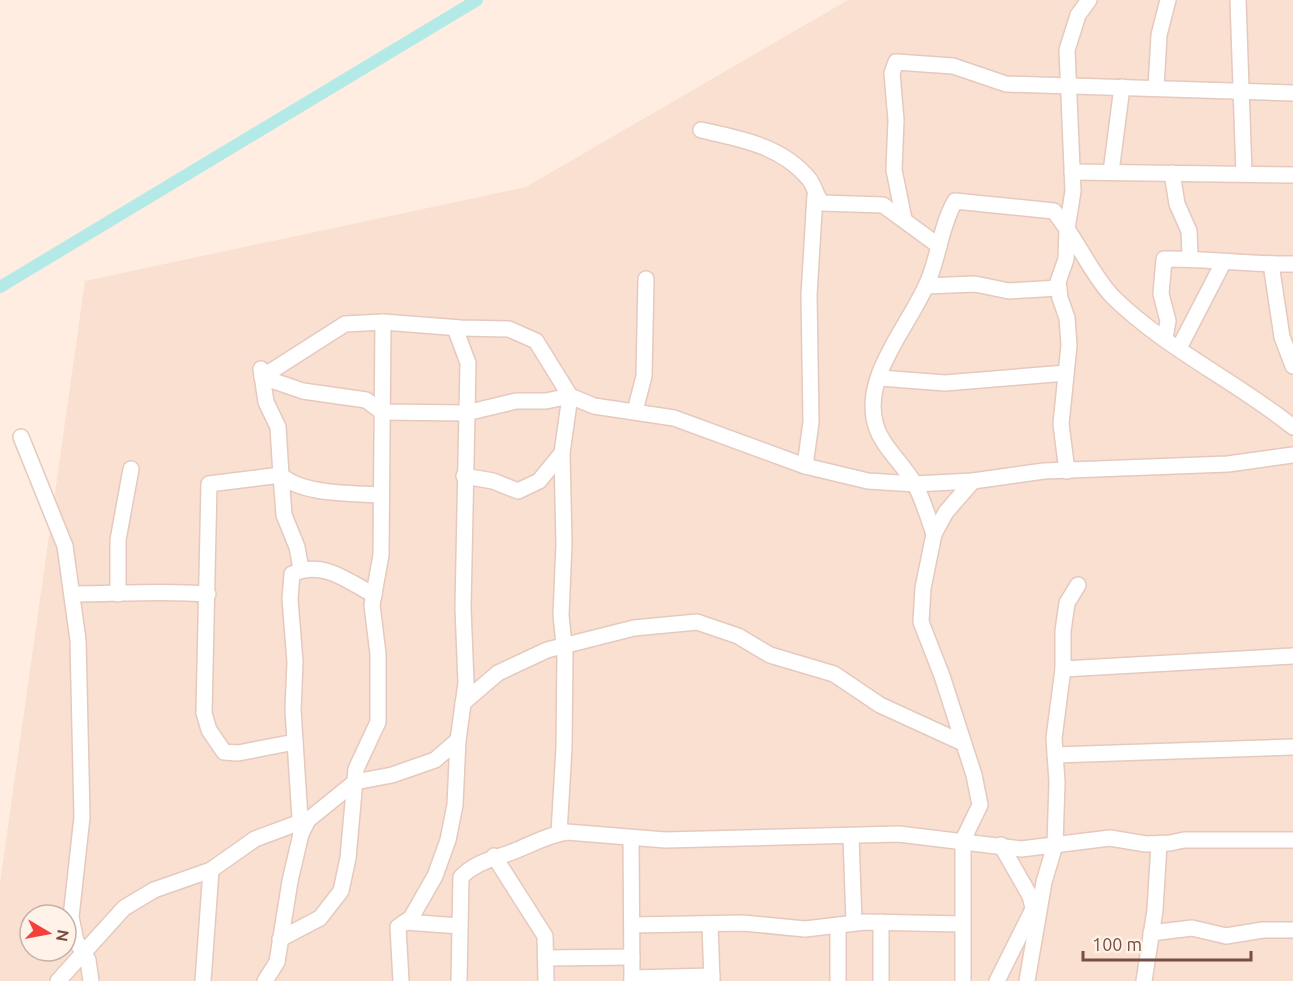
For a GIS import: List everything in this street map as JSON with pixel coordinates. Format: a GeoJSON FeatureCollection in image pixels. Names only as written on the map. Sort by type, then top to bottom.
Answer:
{"type":"FeatureCollection","features":[{"type":"Feature","properties":{"kind":"street"},"geometry":{"type":"LineString","coordinates":[[1067,471],[1061,424],[1069,345],[1067,318],[1059,288],[1066,259],[1067,229],[1073,192],[1067,50],[1078,15],[1089,0]]}},
{"type":"Feature","properties":{"kind":"street"},"geometry":{"type":"LineString","coordinates":[[1156,88],[1159,35],[1168,0]]}},
{"type":"Feature","properties":{"kind":"street"},"geometry":{"type":"LineString","coordinates":[[1238,0],[1244,174]]}},
{"type":"Feature","properties":{"kind":"street"},"geometry":{"type":"LineString","coordinates":[[904,219],[894,170],[896,120],[892,73],[896,62],[953,66],[1006,84],[1293,93]]}},
{"type":"Feature","properties":{"kind":"street"},"geometry":{"type":"LineString","coordinates":[[1111,172],[1122,87]]}},
{"type":"Feature","properties":{"kind":"street"},"geometry":{"type":"LineString","coordinates":[[701,130],[755,142],[782,155],[812,182],[815,195],[809,295],[811,422],[805,466]]}},
{"type":"Feature","properties":{"kind":"street"},"geometry":{"type":"LineString","coordinates":[[1072,172],[1293,175]]}},
{"type":"Feature","properties":{"kind":"street"},"geometry":{"type":"LineString","coordinates":[[1172,173],[1177,204],[1189,231],[1190,258]]}},
{"type":"Feature","properties":{"kind":"street"},"geometry":{"type":"LineString","coordinates":[[815,195],[822,203],[883,206],[939,246]]}},
{"type":"Feature","properties":{"kind":"street"},"geometry":{"type":"LineString","coordinates":[[934,534],[915,484],[876,428],[872,407],[887,353],[916,310],[955,201],[1054,211],[1112,296],[1165,338],[1263,403],[1293,427]]}},
{"type":"Feature","properties":{"kind":"street"},"geometry":{"type":"LineString","coordinates":[[1165,338],[1168,321],[1161,294],[1164,259],[1190,258],[1223,263],[1293,264]]}},
{"type":"Feature","properties":{"kind":"street"},"geometry":{"type":"LineString","coordinates":[[1179,348],[1223,263]]}},
{"type":"Feature","properties":{"kind":"street"},"geometry":{"type":"LineString","coordinates":[[1271,264],[1282,337],[1293,366]]}},
{"type":"Feature","properties":{"kind":"street"},"geometry":{"type":"LineString","coordinates":[[635,411],[644,376],[646,279]]}},
{"type":"Feature","properties":{"kind":"street"},"geometry":{"type":"LineString","coordinates":[[926,286],[975,284],[1009,291],[1059,288]]}},
{"type":"Feature","properties":{"kind":"street"},"geometry":{"type":"LineString","coordinates":[[280,939],[320,918],[341,891],[348,858],[356,769],[378,722],[374,595],[381,555],[383,322]]}},
{"type":"Feature","properties":{"kind":"street"},"geometry":{"type":"LineString","coordinates":[[262,373],[345,324],[383,322],[455,328],[509,329],[536,341],[570,396],[562,453],[564,544],[561,615],[564,644],[564,748],[559,833]]}},
{"type":"Feature","properties":{"kind":"street"},"geometry":{"type":"LineString","coordinates":[[401,981],[398,927],[405,922],[424,898],[448,840],[455,805],[458,740],[466,682],[463,608],[468,363],[455,328]]}},
{"type":"Feature","properties":{"kind":"street"},"geometry":{"type":"LineString","coordinates":[[262,373],[303,391],[366,400],[382,412],[466,413],[516,401],[546,401],[570,396],[594,406],[674,418],[805,466],[868,481],[915,484],[973,481],[1067,471],[1228,464],[1293,454]]}},
{"type":"Feature","properties":{"kind":"street"},"geometry":{"type":"LineString","coordinates":[[262,373],[266,402],[278,427],[284,515],[297,547],[302,569]]}},
{"type":"Feature","properties":{"kind":"street"},"geometry":{"type":"LineString","coordinates":[[880,378],[945,383],[1066,373]]}},
{"type":"Feature","properties":{"kind":"street"},"geometry":{"type":"LineString","coordinates":[[21,437],[65,546],[78,640],[82,817],[70,917],[76,941],[88,960],[91,981]]}},
{"type":"Feature","properties":{"kind":"street"},"geometry":{"type":"LineString","coordinates":[[464,476],[493,481],[518,491],[538,482],[562,453]]}},
{"type":"Feature","properties":{"kind":"street"},"geometry":{"type":"LineString","coordinates":[[118,594],[118,540],[131,469]]}},
{"type":"Feature","properties":{"kind":"street"},"geometry":{"type":"LineString","coordinates":[[295,742],[238,753],[224,752],[208,730],[204,713],[209,484],[281,475],[299,485],[345,495],[381,495]]}},
{"type":"Feature","properties":{"kind":"street"},"geometry":{"type":"LineString","coordinates":[[963,981],[963,840],[980,805],[942,676],[921,622],[923,588],[934,534],[946,512],[973,481]]}},
{"type":"Feature","properties":{"kind":"street"},"geometry":{"type":"LineString","coordinates":[[265,981],[277,962],[303,825],[295,742],[295,662],[290,599],[292,574],[307,567],[329,571],[374,595]]}},
{"type":"Feature","properties":{"kind":"street"},"geometry":{"type":"LineString","coordinates":[[1028,981],[1035,915],[1055,845],[1054,738],[1063,669],[1063,631],[1067,603],[1078,585]]}},
{"type":"Feature","properties":{"kind":"street"},"geometry":{"type":"LineString","coordinates":[[72,594],[118,594],[163,590],[208,594]]}},
{"type":"Feature","properties":{"kind":"street"},"geometry":{"type":"LineString","coordinates":[[463,703],[498,673],[564,644],[634,628],[697,622],[738,636],[770,655],[834,674],[880,705],[963,743]]}},
{"type":"Feature","properties":{"kind":"street"},"geometry":{"type":"LineString","coordinates":[[1063,669],[1293,656]]}},
{"type":"Feature","properties":{"kind":"street"},"geometry":{"type":"LineString","coordinates":[[58,981],[124,908],[154,890],[211,870],[255,839],[303,825],[355,782],[435,760],[458,740]]}},
{"type":"Feature","properties":{"kind":"street"},"geometry":{"type":"LineString","coordinates":[[1055,755],[1293,747]]}},
{"type":"Feature","properties":{"kind":"street"},"geometry":{"type":"LineString","coordinates":[[459,981],[461,877],[473,865],[559,833],[632,838],[899,834],[963,840],[1021,849],[1110,838],[1159,844],[1184,840],[1293,840]]}},
{"type":"Feature","properties":{"kind":"street"},"geometry":{"type":"LineString","coordinates":[[851,836],[854,923]]}},
{"type":"Feature","properties":{"kind":"street"},"geometry":{"type":"LineString","coordinates":[[632,838],[632,979],[712,978],[710,924]]}},
{"type":"Feature","properties":{"kind":"street"},"geometry":{"type":"LineString","coordinates":[[1144,981],[1157,886],[1159,844]]}},
{"type":"Feature","properties":{"kind":"street"},"geometry":{"type":"LineString","coordinates":[[997,981],[1035,915],[1030,896],[1001,845]]}},
{"type":"Feature","properties":{"kind":"street"},"geometry":{"type":"LineString","coordinates":[[494,856],[544,936],[547,957],[546,981]]}},
{"type":"Feature","properties":{"kind":"street"},"geometry":{"type":"LineString","coordinates":[[203,981],[211,870]]}},
{"type":"Feature","properties":{"kind":"street"},"geometry":{"type":"LineString","coordinates":[[405,922],[460,926]]}},
{"type":"Feature","properties":{"kind":"street"},"geometry":{"type":"LineString","coordinates":[[632,925],[770,924],[804,929],[881,922],[962,924]]}},
{"type":"Feature","properties":{"kind":"street"},"geometry":{"type":"LineString","coordinates":[[881,922],[881,981]]}},
{"type":"Feature","properties":{"kind":"street"},"geometry":{"type":"LineString","coordinates":[[838,925],[838,981]]}},
{"type":"Feature","properties":{"kind":"street"},"geometry":{"type":"LineString","coordinates":[[1151,933],[1192,928],[1226,936],[1263,930],[1293,930]]}},
{"type":"Feature","properties":{"kind":"street"},"geometry":{"type":"LineString","coordinates":[[547,957],[632,957]]}},
{"type":"Feature","properties":{"kind":"shaded area"},"geometry":{"type":"Polygon","coordinates":[[[848,0],[1293,0],[1293,981],[0,981],[0,883],[85,281],[526,187],[848,0]]]}},
{"type":"Feature","properties":{"kind":"waterway"},"geometry":{"type":"LineString","coordinates":[[0,287],[477,0]]}}]}
